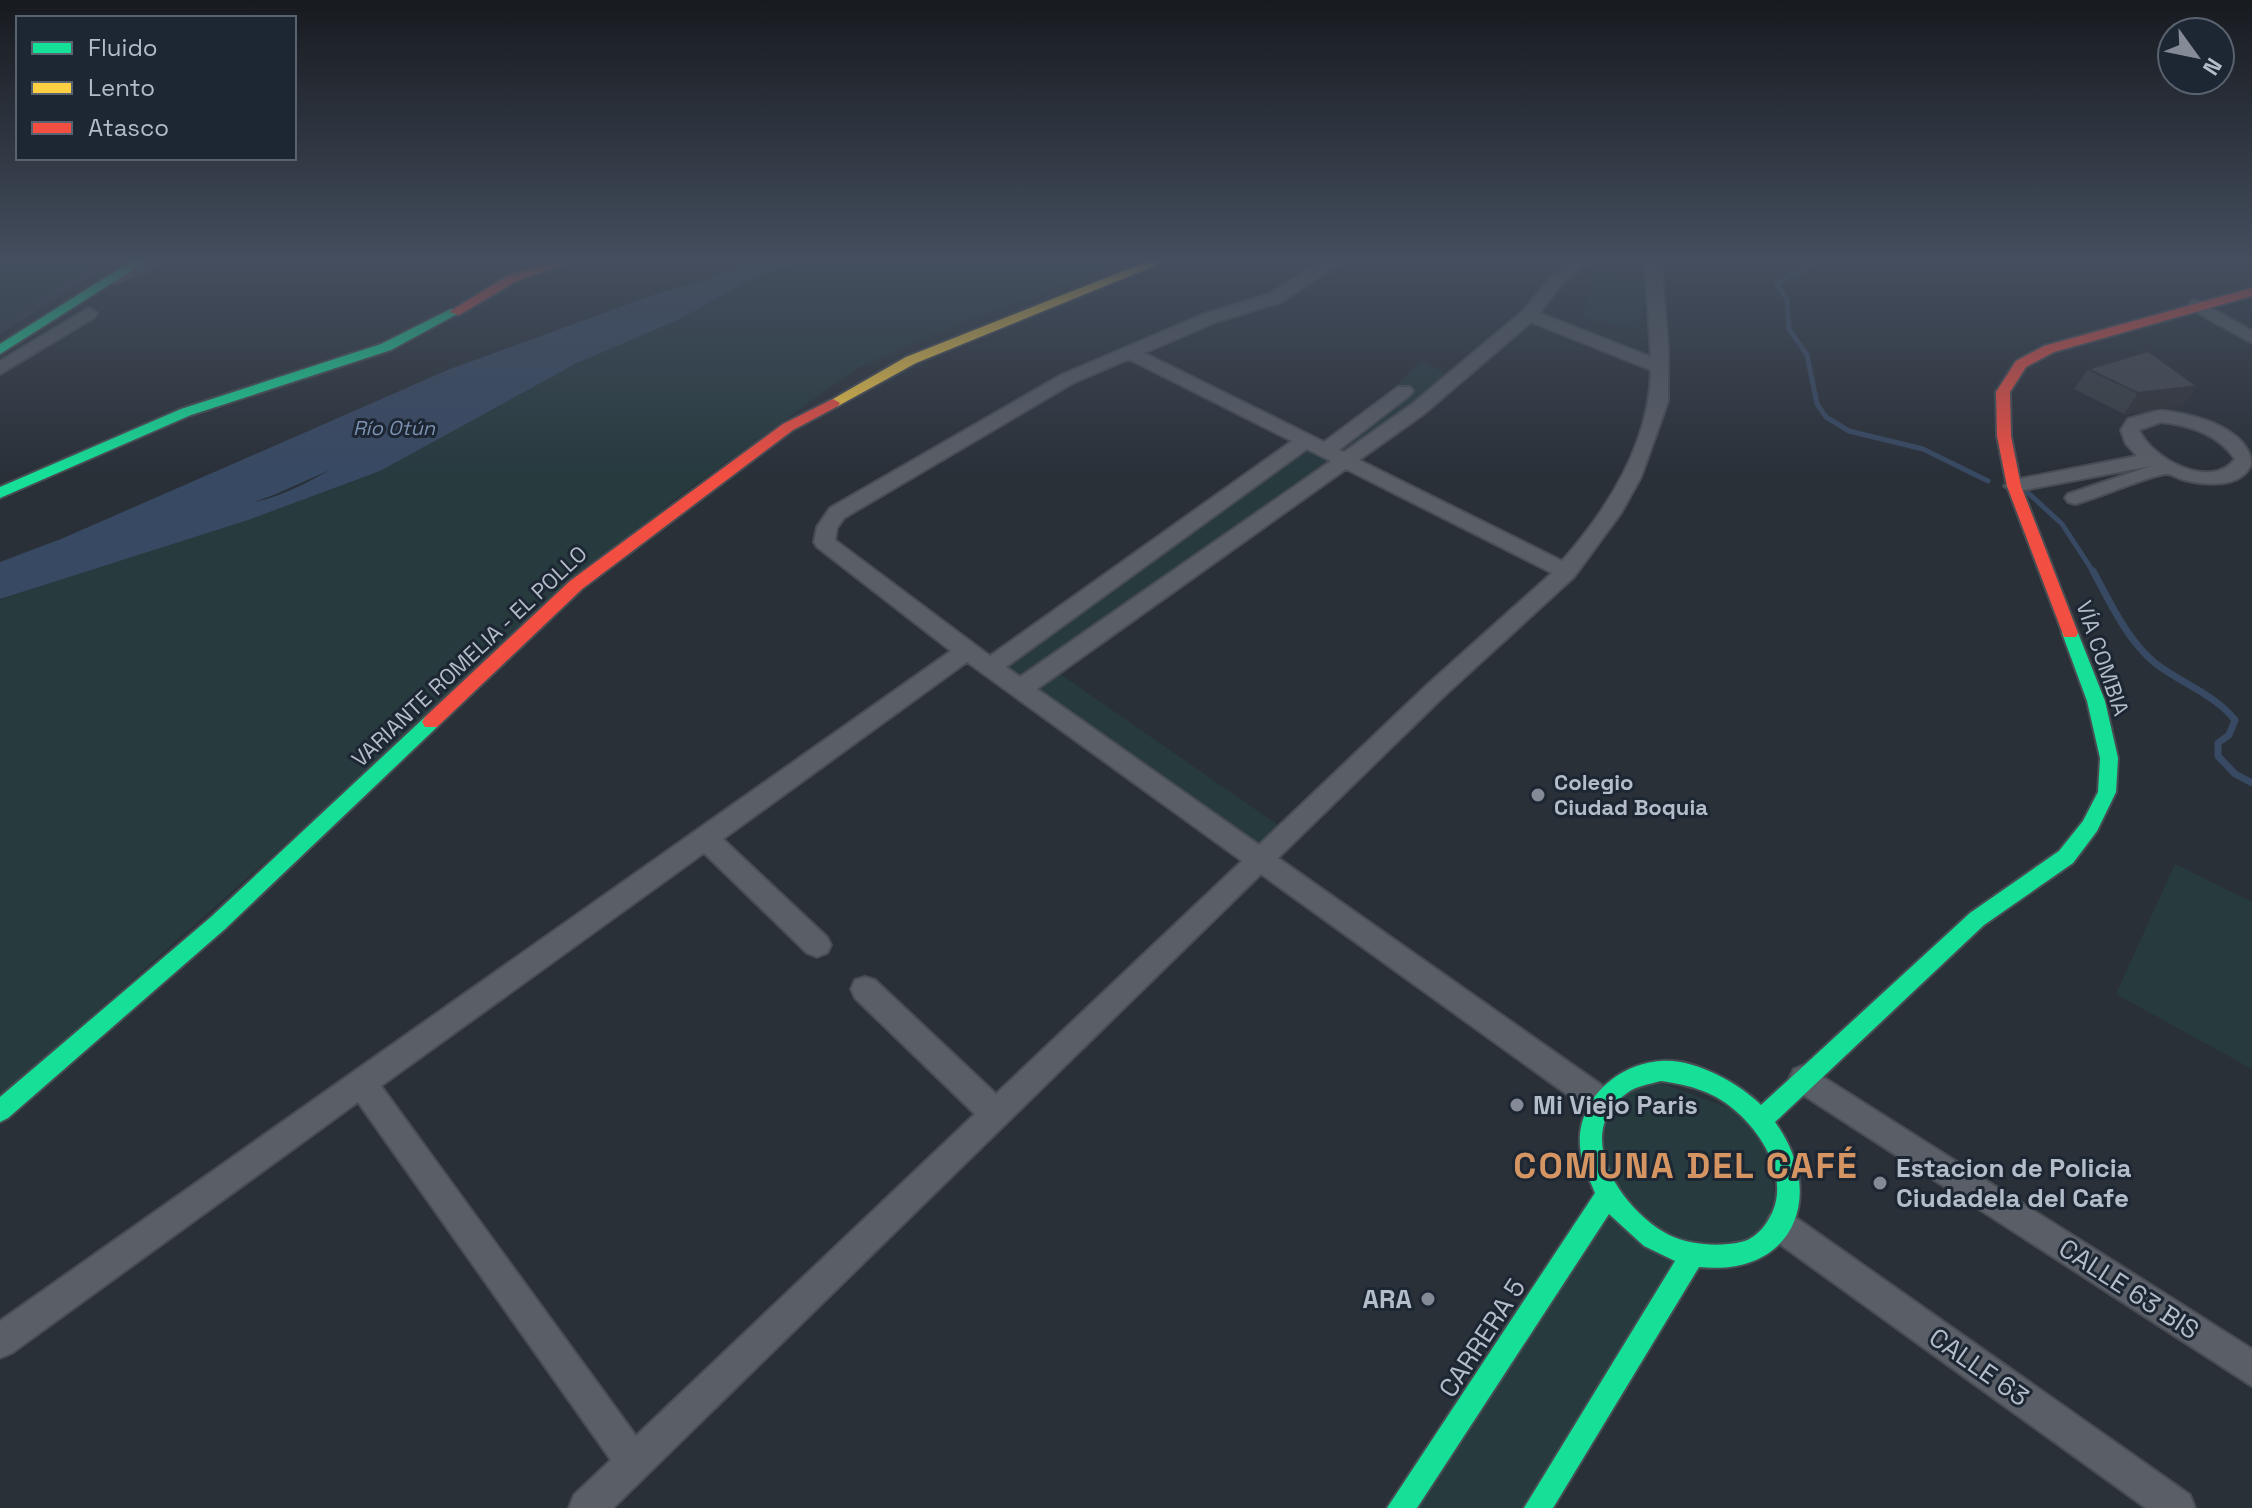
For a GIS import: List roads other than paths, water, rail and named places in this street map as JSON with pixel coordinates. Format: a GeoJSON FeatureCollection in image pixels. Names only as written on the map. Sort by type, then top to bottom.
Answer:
{"type":"FeatureCollection","features":[{"type":"Feature","properties":{"kind":"main road"},"geometry":{"type":"LineString","coordinates":[[0,350],[25,332]]}},
{"type":"Feature","properties":{"kind":"main road"},"geometry":{"type":"LineString","coordinates":[[0,493],[186,412],[386,347],[417,332]]}},
{"type":"Feature","properties":{"kind":"main road","name":"VARIANTE ROMELIA - EL POLLO"},"geometry":{"type":"LineString","coordinates":[[0,1111],[218,923],[576,585],[788,427],[911,360],[981,332]]}},
{"type":"Feature","properties":{"kind":"main road","name":"VÍA COMBIA"},"geometry":{"type":"LineString","coordinates":[[1761,1120],[1977,919],[2066,857],[2090,826],[2107,792],[2109,758],[2096,701],[2014,486],[2004,436],[2003,392],[2021,364],[2049,349],[2105,332]]}},
{"type":"Feature","properties":{"kind":"main road"},"geometry":{"type":"LineString","coordinates":[[1661,1071],[1687,1074],[1714,1084],[1739,1099],[1761,1120],[1782,1155],[1789,1192],[1781,1226],[1766,1243],[1745,1255],[1720,1259],[1692,1256],[1659,1244],[1630,1223],[1607,1196],[1594,1171],[1589,1145],[1591,1121],[1600,1101],[1615,1084],[1636,1074],[1661,1071]]}},
{"type":"Feature","properties":{"kind":"main road","name":"CARRERA 5"},"geometry":{"type":"LineString","coordinates":[[1401,1508],[1607,1196]]}},
{"type":"Feature","properties":{"kind":"main road"},"geometry":{"type":"LineString","coordinates":[[1538,1508],[1692,1256]]}},
{"type":"Feature","properties":{"kind":"street"},"geometry":{"type":"LineString","coordinates":[[0,369],[58,332]]}},
{"type":"Feature","properties":{"kind":"street"},"geometry":{"type":"LineString","coordinates":[[1178,332],[1067,379],[837,513],[827,527],[824,542],[967,651],[1600,1101]]}},
{"type":"Feature","properties":{"kind":"street"},"geometry":{"type":"LineString","coordinates":[[1336,455],[1418,409],[1508,332]]}},
{"type":"Feature","properties":{"kind":"street"},"geometry":{"type":"LineString","coordinates":[[1577,332],[1660,368]]}},
{"type":"Feature","properties":{"kind":"street"},"geometry":{"type":"LineString","coordinates":[[587,1508],[1435,691],[1567,572],[1620,500],[1639,461],[1659,399],[1658,332]]}},
{"type":"Feature","properties":{"kind":"street"},"geometry":{"type":"LineString","coordinates":[[1131,353],[1567,572]]}},
{"type":"Feature","properties":{"kind":"street"},"geometry":{"type":"LineString","coordinates":[[1020,689],[1336,455],[1404,391]]}},
{"type":"Feature","properties":{"kind":"street"},"geometry":{"type":"LineString","coordinates":[[2145,418],[2177,418],[2214,430],[2231,440],[2249,462],[2242,469],[2220,478],[2204,477],[2159,463],[2131,439],[2130,430],[2145,418]]}},
{"type":"Feature","properties":{"kind":"street"},"geometry":{"type":"LineString","coordinates":[[990,667],[1237,487],[1307,440]]}},
{"type":"Feature","properties":{"kind":"street"},"geometry":{"type":"LineString","coordinates":[[2014,486],[2159,463]]}},
{"type":"Feature","properties":{"kind":"street"},"geometry":{"type":"LineString","coordinates":[[2075,498],[2159,463]]}},
{"type":"Feature","properties":{"kind":"street"},"geometry":{"type":"LineString","coordinates":[[0,1341],[967,651]]}},
{"type":"Feature","properties":{"kind":"street"},"geometry":{"type":"LineString","coordinates":[[705,838],[817,945]]}},
{"type":"Feature","properties":{"kind":"street"},"geometry":{"type":"LineString","coordinates":[[865,989],[996,1114]]}},
{"type":"Feature","properties":{"kind":"street","name":"CALLE 63 BIS"},"geometry":{"type":"LineString","coordinates":[[1804,1079],[2252,1369]]}},
{"type":"Feature","properties":{"kind":"street"},"geometry":{"type":"LineString","coordinates":[[362,1083],[634,1463]]}},
{"type":"Feature","properties":{"kind":"street","name":"CALLE 63"},"geometry":{"type":"LineString","coordinates":[[1781,1226],[2177,1508]]}},
{"type":"Feature","properties":{"kind":"water","name":"Río Otún"},"geometry":{"type":"Polygon","coordinates":[[[551,332],[649,332],[575,364],[380,471],[248,520],[0,599],[0,562],[61,539],[450,369],[551,332]],[[359,440],[304,458],[219,504],[257,502],[331,469],[363,449],[359,440]]]}},
{"type":"Feature","properties":{"kind":"waterway"},"geometry":{"type":"LineString","coordinates":[[1791,332],[1807,355],[1817,404],[1826,417],[1849,431],[1923,449],[1988,481]]}},
{"type":"Feature","properties":{"kind":"waterway","name":"Río Otún"},"geometry":{"type":"LineString","coordinates":[[163,524],[264,486],[412,421]]}},
{"type":"Feature","properties":{"kind":"waterway"},"geometry":{"type":"LineString","coordinates":[[2025,490],[2062,524],[2094,573]]}},
{"type":"Feature","properties":{"kind":"waterway"},"geometry":{"type":"LineString","coordinates":[[2093,571],[2120,620],[2145,654],[2217,703],[2235,720],[2229,735],[2218,743],[2218,756],[2235,774],[2252,783]]}},
{"type":"Feature","properties":{"kind":"place","name":"Colegio Ciudad Boquia"},"geometry":{"type":"Point","coordinates":[1538,795]}},
{"type":"Feature","properties":{"kind":"place","name":"Mi Viejo Paris"},"geometry":{"type":"Point","coordinates":[1517,1105]}},
{"type":"Feature","properties":{"kind":"place","name":"Estacion de Policia Ciudadela del Cafe"},"geometry":{"type":"Point","coordinates":[1880,1183]}},
{"type":"Feature","properties":{"kind":"place","name":"ARA"},"geometry":{"type":"Point","coordinates":[1428,1299]}},
{"type":"Feature","properties":{"kind":"district","name":"COMUNA DEL CAFÉ"},"geometry":{"type":"Point","coordinates":[1686,1165]}}]}
